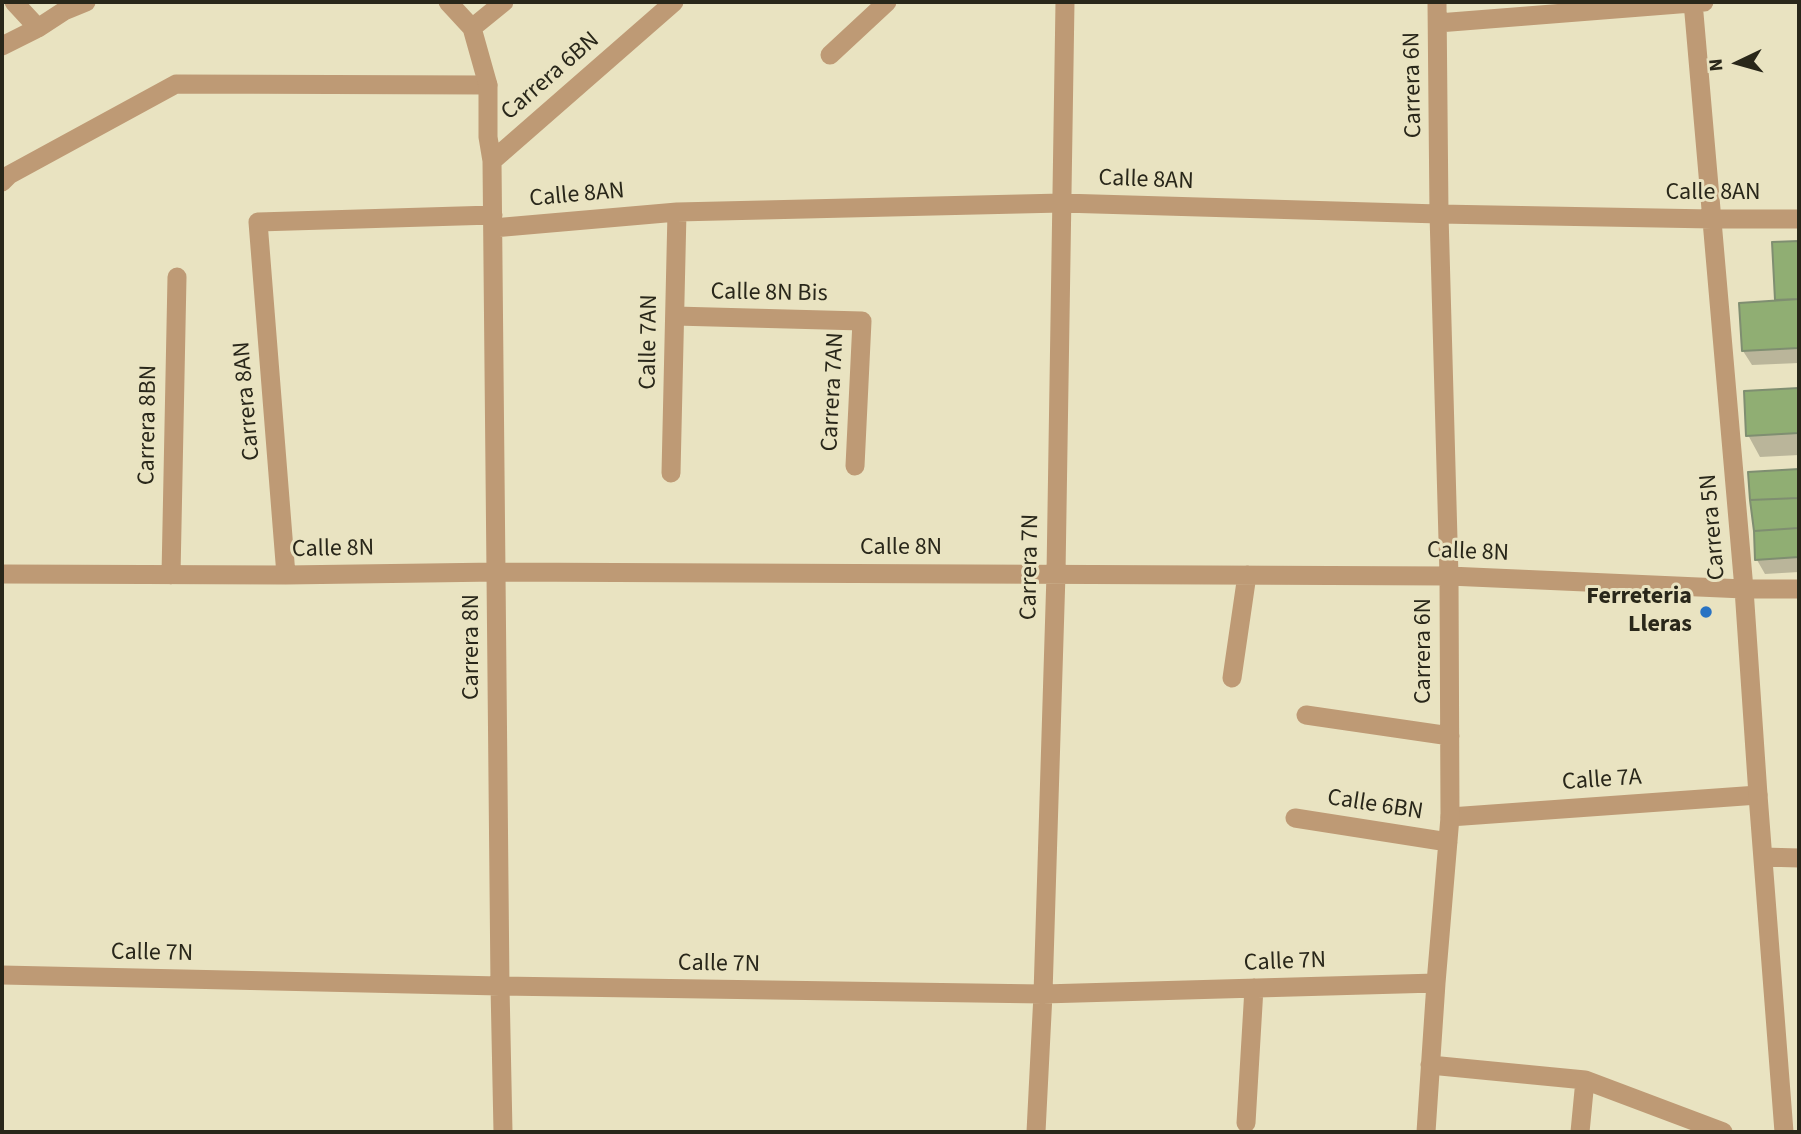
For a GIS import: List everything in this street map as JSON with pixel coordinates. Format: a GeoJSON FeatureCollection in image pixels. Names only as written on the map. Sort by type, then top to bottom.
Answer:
{"type":"FeatureCollection","features":[{"type":"Feature","properties":{"kind":"street"},"geometry":{"type":"LineString","coordinates":[[14,2],[38,27]]}},
{"type":"Feature","properties":{"kind":"street"},"geometry":{"type":"LineString","coordinates":[[2,46],[64,11],[86,2]]}},
{"type":"Feature","properties":{"kind":"street"},"geometry":{"type":"LineString","coordinates":[[448,2],[472,28],[504,2]]}},
{"type":"Feature","properties":{"kind":"street","name":"Carrera 6BN"},"geometry":{"type":"LineString","coordinates":[[492,161],[674,2]]}},
{"type":"Feature","properties":{"kind":"street"},"geometry":{"type":"LineString","coordinates":[[830,55],[887,2]]}},
{"type":"Feature","properties":{"kind":"street","name":"Carrera 7N"},"geometry":{"type":"LineString","coordinates":[[1036,1132],[1056,573],[1066,2]]}},
{"type":"Feature","properties":{"kind":"street","name":"Carrera 6N"},"geometry":{"type":"LineString","coordinates":[[1426,1132],[1450,817],[1449,576],[1439,214],[1437,2]]}},
{"type":"Feature","properties":{"kind":"street","name":"Carrera 5N"},"geometry":{"type":"LineString","coordinates":[[1693,2],[1744,589],[1784,1132]]}},
{"type":"Feature","properties":{"kind":"street"},"geometry":{"type":"LineString","coordinates":[[1438,23],[1705,2]]}},
{"type":"Feature","properties":{"kind":"street","name":"Carrera 8N"},"geometry":{"type":"LineString","coordinates":[[472,28],[488,85],[488,137],[492,161],[503,1132]]}},
{"type":"Feature","properties":{"kind":"street"},"geometry":{"type":"LineString","coordinates":[[2,182],[176,84],[488,85]]}},
{"type":"Feature","properties":{"kind":"street","name":"Calle 8AN"},"geometry":{"type":"LineString","coordinates":[[258,222],[493,221],[677,212],[1062,203],[1439,214],[1799,219]]}},
{"type":"Feature","properties":{"kind":"street","name":"Calle 7AN"},"geometry":{"type":"LineString","coordinates":[[671,472],[677,212]]}},
{"type":"Feature","properties":{"kind":"street","name":"Carrera 8AN"},"geometry":{"type":"LineString","coordinates":[[258,222],[286,575]]}},
{"type":"Feature","properties":{"kind":"street","name":"Carrera 8BN"},"geometry":{"type":"LineString","coordinates":[[171,575],[177,277]]}},
{"type":"Feature","properties":{"kind":"street","name":"Calle 8N Bis"},"geometry":{"type":"LineString","coordinates":[[675,316],[862,321]]}},
{"type":"Feature","properties":{"kind":"street","name":"Carrera 7AN"},"geometry":{"type":"LineString","coordinates":[[855,466],[862,321]]}},
{"type":"Feature","properties":{"kind":"street","name":"Calle 8N"},"geometry":{"type":"LineString","coordinates":[[2,574],[286,575],[497,572],[1449,576],[1799,589]]}},
{"type":"Feature","properties":{"kind":"street"},"geometry":{"type":"LineString","coordinates":[[1232,678],[1247,575]]}},
{"type":"Feature","properties":{"kind":"street"},"geometry":{"type":"LineString","coordinates":[[1306,715],[1450,736]]}},
{"type":"Feature","properties":{"kind":"street","name":"Calle 7A"},"geometry":{"type":"LineString","coordinates":[[1450,817],[1758,794]]}},
{"type":"Feature","properties":{"kind":"street","name":"Calle 6BN"},"geometry":{"type":"LineString","coordinates":[[1295,818],[1448,842]]}},
{"type":"Feature","properties":{"kind":"street"},"geometry":{"type":"LineString","coordinates":[[1763,857],[1799,858]]}},
{"type":"Feature","properties":{"kind":"street","name":"Calle 7N"},"geometry":{"type":"LineString","coordinates":[[2,975],[1043,994],[1436,983]]}},
{"type":"Feature","properties":{"kind":"street"},"geometry":{"type":"LineString","coordinates":[[1246,1123],[1254,988]]}},
{"type":"Feature","properties":{"kind":"street"},"geometry":{"type":"LineString","coordinates":[[1430,1065],[1585,1080],[1723,1132]]}},
{"type":"Feature","properties":{"kind":"street"},"geometry":{"type":"LineString","coordinates":[[1580,1132],[1585,1080]]}},
{"type":"Feature","properties":{"kind":"building"},"geometry":{"type":"Polygon","coordinates":[[[1799,241],[1799,299],[1775,300],[1772,242],[1799,241]]]}},
{"type":"Feature","properties":{"kind":"building"},"geometry":{"type":"Polygon","coordinates":[[[1799,299],[1799,348],[1742,351],[1739,303],[1799,299]]]}},
{"type":"Feature","properties":{"kind":"building"},"geometry":{"type":"Polygon","coordinates":[[[1799,388],[1799,433],[1746,436],[1744,391],[1799,388]]]}},
{"type":"Feature","properties":{"kind":"building"},"geometry":{"type":"Polygon","coordinates":[[[1799,469],[1799,498],[1750,500],[1748,472],[1799,469]]]}},
{"type":"Feature","properties":{"kind":"building"},"geometry":{"type":"Polygon","coordinates":[[[1799,498],[1799,528],[1754,531],[1750,500],[1799,498]]]}},
{"type":"Feature","properties":{"kind":"building"},"geometry":{"type":"Polygon","coordinates":[[[1799,528],[1799,557],[1755,560],[1754,531],[1799,528]]]}},
{"type":"Feature","properties":{"kind":"place","name":"Ferreteria Lleras"},"geometry":{"type":"Point","coordinates":[1706,612]}}]}
